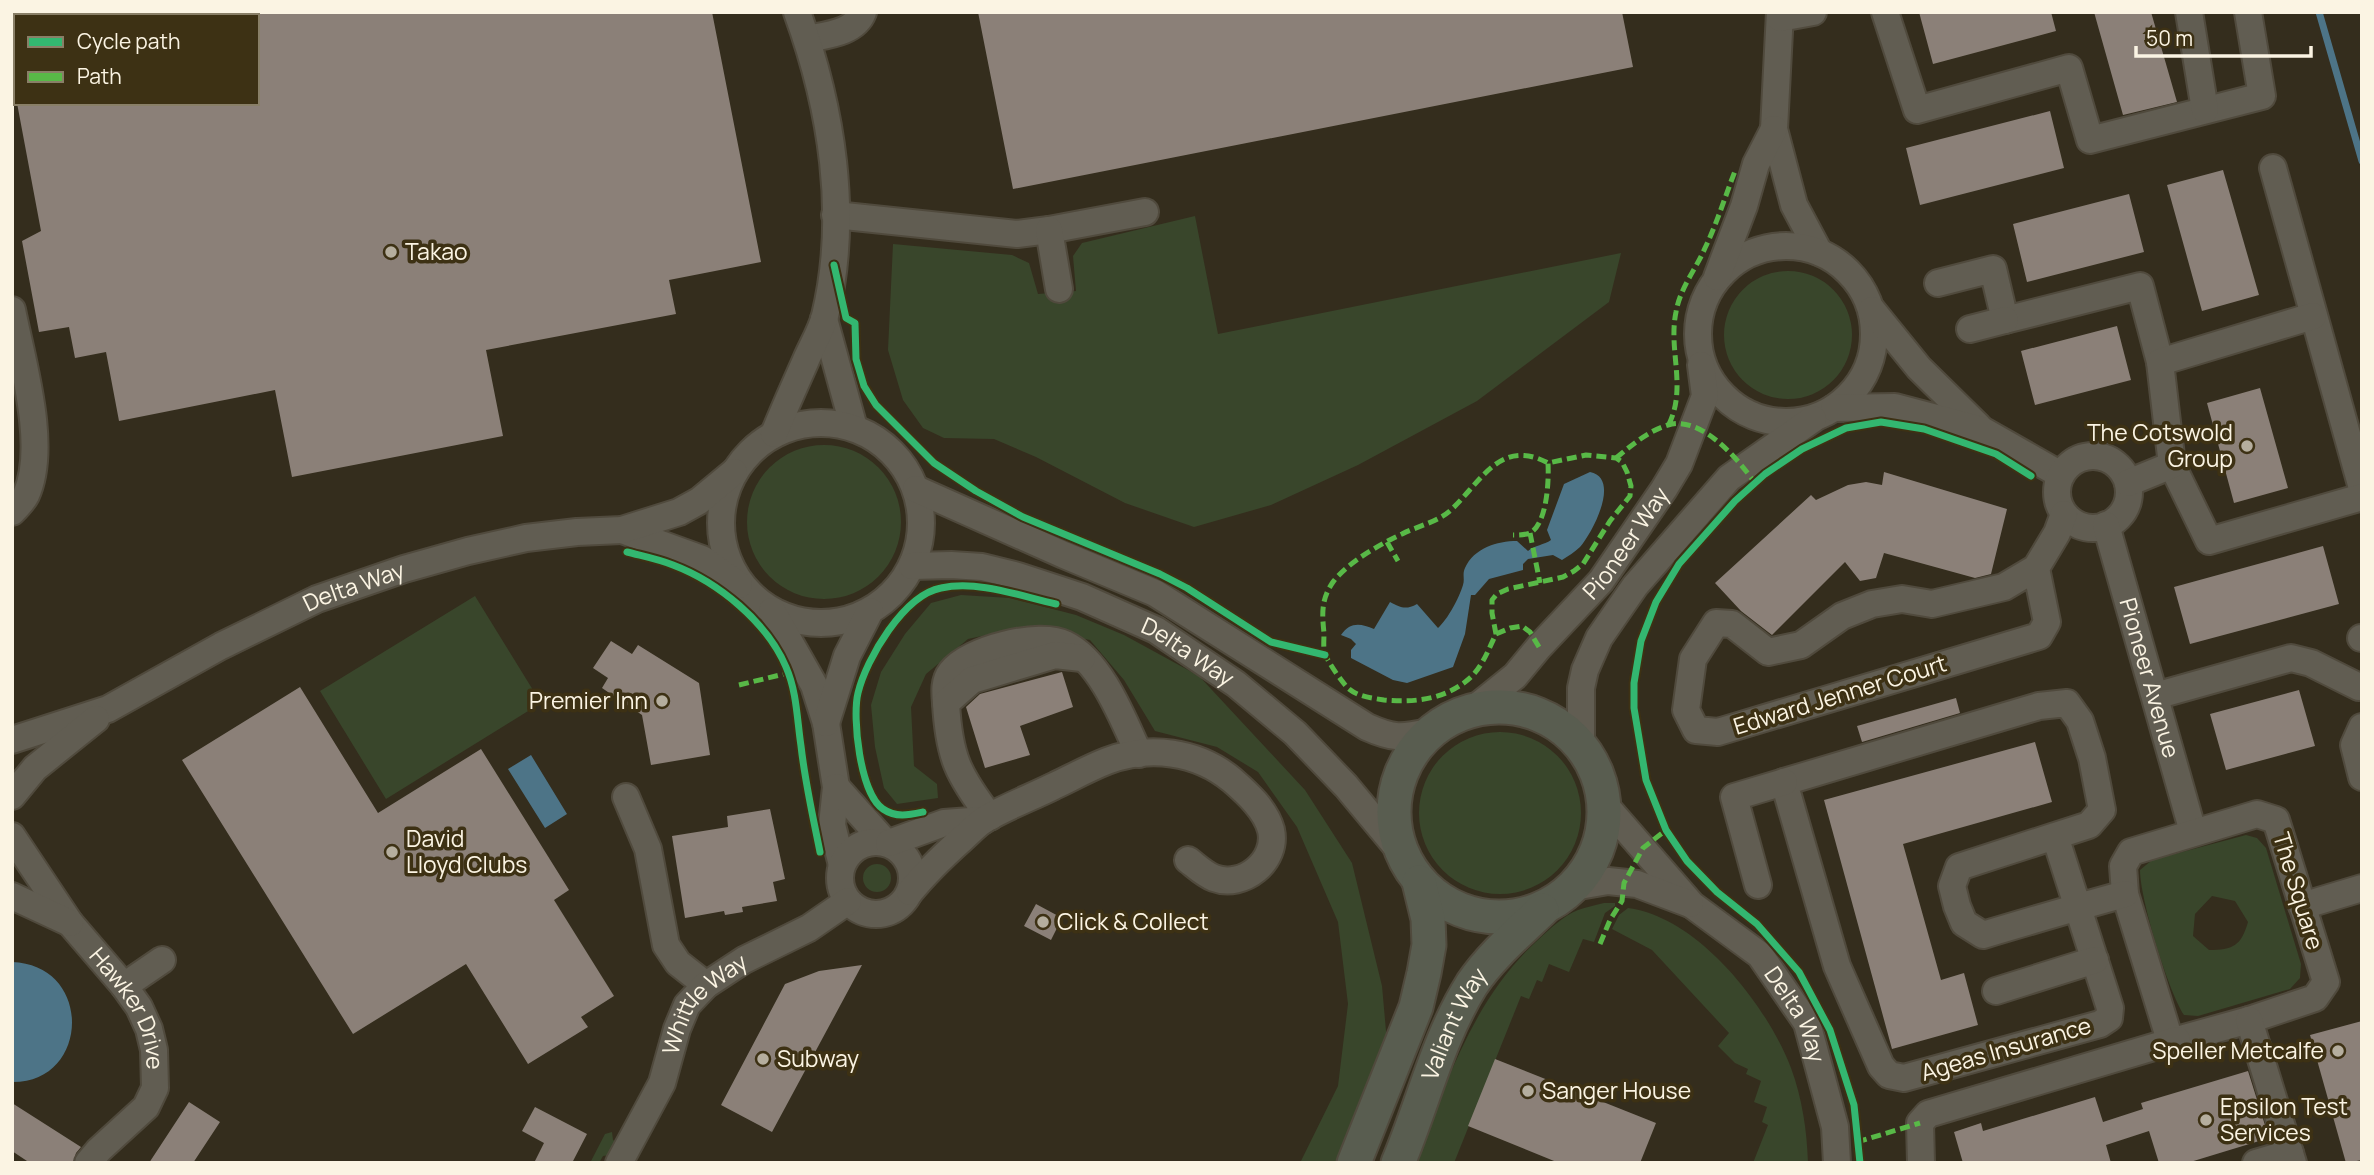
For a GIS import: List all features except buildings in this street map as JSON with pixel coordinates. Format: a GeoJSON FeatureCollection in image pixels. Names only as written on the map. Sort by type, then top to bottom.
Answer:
{"type":"FeatureCollection","features":[{"type":"Feature","properties":{"kind":"main road"},"geometry":{"type":"LineString","coordinates":[[1504,706],[1533,711],[1560,725],[1581,745],[1598,774],[1605,805],[1602,835],[1592,863],[1573,887],[1547,906],[1514,916],[1479,916],[1446,904],[1419,882],[1400,851],[1395,834],[1393,806],[1398,778],[1410,753],[1429,732],[1450,718],[1474,709],[1504,706]]}},
{"type":"Feature","properties":{"kind":"main road","name":"Valiant Way"},"geometry":{"type":"LineString","coordinates":[[1354,1163],[1416,1007],[1424,973],[1429,945],[1428,919],[1419,882]]}},
{"type":"Feature","properties":{"kind":"main road","name":"Valiant Way"},"geometry":{"type":"LineString","coordinates":[[1398,1163],[1461,1003],[1492,958],[1547,906]]}},
{"type":"Feature","properties":{"kind":"street"},"geometry":{"type":"LineString","coordinates":[[774,434],[824,319],[834,265],[836,191],[825,107],[797,12]]}},
{"type":"Feature","properties":{"kind":"street"},"geometry":{"type":"LineString","coordinates":[[807,39],[845,30],[860,19],[863,12]]}},
{"type":"Feature","properties":{"kind":"street"},"geometry":{"type":"LineString","coordinates":[[1813,12],[1780,15],[1774,128],[1794,205],[1819,252]]}},
{"type":"Feature","properties":{"kind":"street"},"geometry":{"type":"LineString","coordinates":[[1885,12],[1917,110],[2069,68],[2090,140],[2262,96],[2248,12]]}},
{"type":"Feature","properties":{"kind":"street"},"geometry":{"type":"LineString","coordinates":[[2189,12],[2205,110]]}},
{"type":"Feature","properties":{"kind":"street"},"geometry":{"type":"LineString","coordinates":[[1774,128],[1756,164],[1737,228],[1702,312],[1699,340],[1703,360],[1711,379],[1723,395],[1739,408],[1758,417],[1777,421],[1798,421],[1826,412],[1895,407],[1982,430],[2061,475]]}},
{"type":"Feature","properties":{"kind":"street"},"geometry":{"type":"LineString","coordinates":[[2273,168],[2362,488]]}},
{"type":"Feature","properties":{"kind":"street"},"geometry":{"type":"LineString","coordinates":[[835,215],[1017,234],[1145,212]]}},
{"type":"Feature","properties":{"kind":"street"},"geometry":{"type":"LineString","coordinates":[[1049,230],[1059,289]]}},
{"type":"Feature","properties":{"kind":"street"},"geometry":{"type":"LineString","coordinates":[[1713,285],[1729,267],[1749,254],[1772,247],[1796,246],[1819,252],[1852,274],[1871,309],[1875,337],[1869,364],[1855,389],[1826,412]]}},
{"type":"Feature","properties":{"kind":"street"},"geometry":{"type":"LineString","coordinates":[[1938,283],[1993,269],[2005,320]]}},
{"type":"Feature","properties":{"kind":"street"},"geometry":{"type":"LineString","coordinates":[[1970,329],[2140,286],[2160,362],[2172,465],[2209,541],[2362,497]]}},
{"type":"Feature","properties":{"kind":"street"},"geometry":{"type":"LineString","coordinates":[[1871,309],[1919,368],[1982,430]]}},
{"type":"Feature","properties":{"kind":"street"},"geometry":{"type":"LineString","coordinates":[[12,310],[34,428],[33,470],[26,496],[12,512]]}},
{"type":"Feature","properties":{"kind":"street"},"geometry":{"type":"LineString","coordinates":[[2160,362],[2313,316]]}},
{"type":"Feature","properties":{"kind":"street"},"geometry":{"type":"LineString","coordinates":[[824,319],[854,428]]}},
{"type":"Feature","properties":{"kind":"street","name":"Pioneer Way"},"geometry":{"type":"LineString","coordinates":[[1474,709],[1515,676],[1601,581],[1664,489],[1679,464],[1705,397],[1699,340]]}},
{"type":"Feature","properties":{"kind":"street","name":"Pioneer Way"},"geometry":{"type":"LineString","coordinates":[[1581,745],[1581,698],[1585,670],[1599,638],[1635,586],[1729,478],[1826,412]]}},
{"type":"Feature","properties":{"kind":"street"},"geometry":{"type":"LineString","coordinates":[[827,422],[854,428],[881,442],[902,463],[916,489],[921,515],[920,541],[912,566],[894,592],[870,611],[838,622],[804,622],[772,611],[746,590],[729,564],[721,533],[722,502],[734,472],[751,450],[774,434],[800,425],[827,422]]}},
{"type":"Feature","properties":{"kind":"street"},"geometry":{"type":"LineString","coordinates":[[2097,456],[2117,465],[2128,484],[2129,494],[2122,513],[2106,525],[2095,528],[2072,522],[2064,514],[2057,495],[2061,475],[2067,466],[2076,460],[2097,456]]}},
{"type":"Feature","properties":{"kind":"street"},"geometry":{"type":"LineString","coordinates":[[2128,484],[2172,465]]}},
{"type":"Feature","properties":{"kind":"street","name":"Delta Way"},"geometry":{"type":"LineString","coordinates":[[12,796],[36,768],[108,709],[221,646],[317,599],[404,569],[491,546],[577,531],[622,530],[679,512],[699,501],[734,472]]}},
{"type":"Feature","properties":{"kind":"street","name":"Delta Way"},"geometry":{"type":"LineString","coordinates":[[916,489],[1155,593],[1367,727],[1401,738],[1429,732]]}},
{"type":"Feature","properties":{"kind":"street"},"geometry":{"type":"LineString","coordinates":[[2036,568],[2057,533],[2064,514]]}},
{"type":"Feature","properties":{"kind":"street","name":"Pioneer Avenue"},"geometry":{"type":"LineString","coordinates":[[2106,525],[2193,832]]}},
{"type":"Feature","properties":{"kind":"street","name":"Delta Way"},"geometry":{"type":"LineString","coordinates":[[622,530],[702,559],[746,590]]}},
{"type":"Feature","properties":{"kind":"street","name":"Delta Way"},"geometry":{"type":"LineString","coordinates":[[912,566],[982,567],[1018,576],[1082,597],[1156,630],[1236,684],[1295,733],[1346,786],[1400,851]]}},
{"type":"Feature","properties":{"kind":"street","name":"Edward Jenner Court"},"geometry":{"type":"LineString","coordinates":[[2036,568],[2047,622],[2039,636],[1718,732],[1696,730],[1686,710],[1693,659],[1716,623],[1732,624],[1768,652],[1801,645],[1842,616],[1871,604],[1902,599],[1932,604],[2004,587],[2036,568]]}},
{"type":"Feature","properties":{"kind":"street"},"geometry":{"type":"LineString","coordinates":[[772,611],[814,685],[826,723],[836,787],[832,825],[842,865],[840,884],[848,901],[866,913],[876,914],[897,908],[929,869],[987,818],[1108,760],[1139,754],[1161,752],[1205,762],[1244,790],[1260,809],[1270,828],[1271,852],[1251,874],[1225,881],[1214,878],[1188,860]]}},
{"type":"Feature","properties":{"kind":"street"},"geometry":{"type":"LineString","coordinates":[[826,723],[847,656],[870,611]]}},
{"type":"Feature","properties":{"kind":"street"},"geometry":{"type":"LineString","coordinates":[[987,818],[965,784],[950,748],[946,703],[972,680],[1055,655],[1085,659],[1101,680],[1139,754]]}},
{"type":"Feature","properties":{"kind":"street"},"geometry":{"type":"LineString","coordinates":[[2155,696],[2291,658],[2311,663],[2359,687]]}},
{"type":"Feature","properties":{"kind":"street"},"geometry":{"type":"LineString","coordinates":[[1758,885],[1734,797],[2039,706],[2067,703],[2080,721],[2084,733],[2095,768],[2102,810],[2089,825],[1959,867],[1952,886],[1958,906],[1964,923],[1983,935],[2125,894]]}},
{"type":"Feature","properties":{"kind":"street","name":"Delta Way"},"geometry":{"type":"LineString","coordinates":[[12,740],[108,709]]}},
{"type":"Feature","properties":{"kind":"street"},"geometry":{"type":"LineString","coordinates":[[2362,727],[2354,745],[2362,777]]}},
{"type":"Feature","properties":{"kind":"street","name":"Ageas Insurance"},"geometry":{"type":"LineString","coordinates":[[1784,782],[1837,966],[1881,1066],[1889,1075],[1904,1078],[2100,1024],[2109,1018],[2110,1008],[2055,836]]}},
{"type":"Feature","properties":{"kind":"street"},"geometry":{"type":"LineString","coordinates":[[836,787],[887,843],[905,855],[913,873],[910,892]]}},
{"type":"Feature","properties":{"kind":"street"},"geometry":{"type":"LineString","coordinates":[[626,797],[648,849],[666,945],[678,962],[706,985]]}},
{"type":"Feature","properties":{"kind":"street","name":"Delta Way"},"geometry":{"type":"LineString","coordinates":[[1605,805],[1692,905],[1760,955],[1807,1023],[1835,1127],[1837,1163]]}},
{"type":"Feature","properties":{"kind":"street"},"geometry":{"type":"LineString","coordinates":[[12,808],[12,836]]}},
{"type":"Feature","properties":{"kind":"street","name":"The Square"},"geometry":{"type":"LineString","coordinates":[[1921,1163],[1920,1123],[1928,1115],[2249,1020],[2315,998],[2326,982],[2276,820],[2257,814],[2193,832],[2132,852],[2123,866],[2125,894],[2168,1034],[2177,1040]]}},
{"type":"Feature","properties":{"kind":"street"},"geometry":{"type":"LineString","coordinates":[[842,865],[855,848],[864,843],[887,843],[944,823],[987,818]]}},
{"type":"Feature","properties":{"kind":"street","name":"Hawker Drive"},"geometry":{"type":"LineString","coordinates":[[12,836],[70,923],[139,1007],[149,1029],[154,1050],[155,1088],[146,1107],[88,1163]]}},
{"type":"Feature","properties":{"kind":"street","name":"Delta Way"},"geometry":{"type":"LineString","coordinates":[[1573,887],[1608,881],[1637,884],[1692,905]]}},
{"type":"Feature","properties":{"kind":"street"},"geometry":{"type":"LineString","coordinates":[[2302,906],[2362,888]]}},
{"type":"Feature","properties":{"kind":"street","name":"Hawker Drive"},"geometry":{"type":"LineString","coordinates":[[12,896],[70,923]]}},
{"type":"Feature","properties":{"kind":"street","name":"Whittle Way"},"geometry":{"type":"LineString","coordinates":[[619,1163],[662,1083],[677,1029],[687,1006],[706,985],[744,960],[809,928],[848,901]]}},
{"type":"Feature","properties":{"kind":"street"},"geometry":{"type":"LineString","coordinates":[[124,986],[162,960]]}},
{"type":"Feature","properties":{"kind":"street"},"geometry":{"type":"LineString","coordinates":[[1996,990],[2095,960]]}},
{"type":"Feature","properties":{"kind":"street"},"geometry":{"type":"LineString","coordinates":[[2249,1020],[2291,1158],[2256,1163]]}},
{"type":"Feature","properties":{"kind":"green space"},"geometry":{"type":"Polygon","coordinates":[[[1195,216],[1218,334],[1621,253],[1609,302],[1477,401],[1358,465],[1271,505],[1194,527],[1125,503],[1036,457],[994,439],[944,438],[923,428],[903,400],[888,350],[893,244],[1012,255],[1029,263],[1038,294],[1076,291],[1073,256],[1082,243],[1195,216]]]}},
{"type":"Feature","properties":{"kind":"green space"},"geometry":{"type":"Polygon","coordinates":[[[1788,271],[1812,276],[1833,290],[1847,311],[1852,335],[1847,359],[1833,380],[1812,394],[1788,399],[1764,394],[1743,380],[1729,359],[1724,335],[1729,311],[1743,290],[1764,276],[1788,271]]]}},
{"type":"Feature","properties":{"kind":"green space"},"geometry":{"type":"Polygon","coordinates":[[[824,445],[853,451],[878,468],[895,493],[901,522],[895,551],[878,576],[853,593],[824,599],[795,593],[770,576],[753,551],[747,522],[753,493],[770,468],[795,451],[824,445]]]}},
{"type":"Feature","properties":{"kind":"green space"},"geometry":{"type":"Polygon","coordinates":[[[961,595],[1010,598],[1076,615],[1124,635],[1199,676],[1305,790],[1352,863],[1382,986],[1387,1042],[1339,1163],[1300,1163],[1338,1086],[1348,1004],[1338,922],[1297,827],[1258,772],[1217,747],[1155,731],[1124,680],[1090,640],[1023,627],[968,639],[926,674],[911,707],[914,766],[937,784],[938,798],[897,804],[884,788],[875,747],[871,705],[881,672],[905,634],[931,603],[961,595]]]}},
{"type":"Feature","properties":{"kind":"green space"},"geometry":{"type":"Polygon","coordinates":[[[475,596],[541,703],[386,799],[320,691],[475,596]]]}},
{"type":"Feature","properties":{"kind":"green space"},"geometry":{"type":"Polygon","coordinates":[[[1500,732],[1531,738],[1557,756],[1575,782],[1581,813],[1575,844],[1557,870],[1531,888],[1500,894],[1469,888],[1443,870],[1425,844],[1419,813],[1425,782],[1443,756],[1469,738],[1500,732]]]}},
{"type":"Feature","properties":{"kind":"green space"},"geometry":{"type":"Polygon","coordinates":[[[2246,835],[2257,838],[2266,848],[2301,964],[2300,978],[2290,989],[2198,1016],[2184,1015],[2163,966],[2141,884],[2140,870],[2152,860],[2246,835]],[[2212,896],[2195,914],[2193,936],[2209,950],[2235,945],[2242,936],[2248,922],[2235,901],[2212,896]]]}},
{"type":"Feature","properties":{"kind":"green space"},"geometry":{"type":"Polygon","coordinates":[[[877,864],[887,868],[891,878],[887,888],[877,892],[867,888],[863,878],[867,868],[877,864]]]}},
{"type":"Feature","properties":{"kind":"green space"},"geometry":{"type":"Polygon","coordinates":[[[1615,903],[1615,906],[1605,913],[1594,942],[1583,939],[1569,972],[1549,964],[1542,982],[1537,980],[1529,999],[1521,996],[1454,1163],[1414,1163],[1464,1043],[1496,988],[1516,962],[1557,923],[1578,910],[1615,903]]]}},
{"type":"Feature","properties":{"kind":"green space"},"geometry":{"type":"Polygon","coordinates":[[[1628,908],[1654,915],[1680,928],[1704,946],[1747,992],[1780,1043],[1791,1068],[1803,1114],[1808,1163],[1753,1163],[1768,1125],[1762,1122],[1767,1107],[1754,1102],[1761,1081],[1746,1074],[1748,1069],[1735,1063],[1718,1046],[1729,1033],[1652,950],[1612,929],[1619,915],[1628,908]]]}},
{"type":"Feature","properties":{"kind":"green space"},"geometry":{"type":"Polygon","coordinates":[[[612,1132],[613,1140],[619,1143],[611,1155],[603,1156],[599,1163],[590,1163],[605,1134],[612,1132]]]}},
{"type":"Feature","properties":{"kind":"water"},"geometry":{"type":"Polygon","coordinates":[[[1590,472],[1599,476],[1604,494],[1602,506],[1585,540],[1578,549],[1562,560],[1553,555],[1528,559],[1523,564],[1523,570],[1489,579],[1475,595],[1471,595],[1465,634],[1453,667],[1407,683],[1393,680],[1351,658],[1351,650],[1356,644],[1341,635],[1356,625],[1374,629],[1390,602],[1403,608],[1417,604],[1438,628],[1456,602],[1463,585],[1464,570],[1474,555],[1502,542],[1517,541],[1528,551],[1551,540],[1547,530],[1564,484],[1590,472]]]}},
{"type":"Feature","properties":{"kind":"water"},"geometry":{"type":"Polygon","coordinates":[[[531,755],[567,814],[545,828],[508,769],[531,755]]]}},
{"type":"Feature","properties":{"kind":"water"},"geometry":{"type":"Polygon","coordinates":[[[12,962],[39,968],[58,982],[69,1002],[72,1024],[68,1045],[56,1064],[38,1077],[12,1082],[12,962]]]}},
{"type":"Feature","properties":{"kind":"waterway"},"geometry":{"type":"LineString","coordinates":[[2319,12],[2362,161]]}},
{"type":"Feature","properties":{"kind":"marked path"},"geometry":{"type":"LineString","coordinates":[[1669,424],[1677,396],[1674,326],[1678,303],[1709,239],[1735,171]]}},
{"type":"Feature","properties":{"kind":"marked path"},"geometry":{"type":"LineString","coordinates":[[1616,458],[1640,439],[1668,425],[1693,426],[1729,451],[1755,483]]}},
{"type":"Feature","properties":{"kind":"marked path"},"geometry":{"type":"LineString","coordinates":[[1496,634],[1492,600],[1497,594],[1563,577],[1583,564],[1610,521],[1630,496],[1631,486],[1622,462],[1616,458],[1586,455],[1548,463],[1547,491],[1540,521],[1530,533],[1513,535]]}},
{"type":"Feature","properties":{"kind":"marked path"},"geometry":{"type":"LineString","coordinates":[[1539,647],[1530,632],[1522,626],[1510,628],[1496,634],[1477,670],[1464,683],[1432,698],[1384,700],[1353,692],[1336,673],[1324,652],[1323,613],[1329,588],[1347,568],[1384,543],[1448,513],[1494,466],[1517,456],[1532,457],[1548,463]]}},
{"type":"Feature","properties":{"kind":"marked path"},"geometry":{"type":"LineString","coordinates":[[1530,533],[1540,583]]}},
{"type":"Feature","properties":{"kind":"marked path"},"geometry":{"type":"LineString","coordinates":[[1387,542],[1398,561]]}},
{"type":"Feature","properties":{"kind":"marked path"},"geometry":{"type":"LineString","coordinates":[[739,685],[788,673]]}},
{"type":"Feature","properties":{"kind":"marked path"},"geometry":{"type":"LineString","coordinates":[[1600,944],[1622,901],[1624,883],[1643,848],[1666,830]]}},
{"type":"Feature","properties":{"kind":"marked path"},"geometry":{"type":"LineString","coordinates":[[1857,1142],[1920,1123]]}},
{"type":"Feature","properties":{"kind":"cycle path"},"geometry":{"type":"LineString","coordinates":[[834,265],[846,318],[855,323],[856,359],[864,386],[876,405],[934,463],[976,491],[1023,517],[1160,574],[1187,588],[1271,642],[1325,655]]}},
{"type":"Feature","properties":{"kind":"cycle path"},"geometry":{"type":"LineString","coordinates":[[1860,1163],[1854,1105],[1830,1030],[1799,972],[1757,924],[1717,892],[1687,861],[1666,830],[1646,780],[1634,708],[1634,683],[1641,641],[1656,602],[1679,564],[1735,501],[1765,474],[1802,449],[1846,428],[1881,422],[1924,429],[1996,454],[2031,476]]}},
{"type":"Feature","properties":{"kind":"cycle path"},"geometry":{"type":"LineString","coordinates":[[627,552],[690,572],[724,593],[754,619],[778,650],[795,696],[805,773],[820,852]]}},
{"type":"Feature","properties":{"kind":"cycle path"},"geometry":{"type":"LineString","coordinates":[[923,812],[898,815],[883,809],[875,801],[863,772],[857,736],[856,704],[862,679],[878,647],[901,615],[927,593],[941,588],[984,587],[1056,604]]}},
{"type":"Feature","properties":{"kind":"place","name":"Takao"},"geometry":{"type":"Point","coordinates":[391,252]}},
{"type":"Feature","properties":{"kind":"place","name":"The Cotswold Group"},"geometry":{"type":"Point","coordinates":[2247,446]}},
{"type":"Feature","properties":{"kind":"place","name":"Premier Inn"},"geometry":{"type":"Point","coordinates":[662,701]}},
{"type":"Feature","properties":{"kind":"place","name":"David Lloyd Clubs"},"geometry":{"type":"Point","coordinates":[392,852]}},
{"type":"Feature","properties":{"kind":"place","name":"Click & Collect"},"geometry":{"type":"Point","coordinates":[1043,922]}},
{"type":"Feature","properties":{"kind":"place","name":"Speller Metcalfe"},"geometry":{"type":"Point","coordinates":[2338,1051]}},
{"type":"Feature","properties":{"kind":"place","name":"Subway"},"geometry":{"type":"Point","coordinates":[763,1059]}},
{"type":"Feature","properties":{"kind":"place","name":"Sanger House"},"geometry":{"type":"Point","coordinates":[1528,1091]}},
{"type":"Feature","properties":{"kind":"place","name":"Epsilon Test Services"},"geometry":{"type":"Point","coordinates":[2206,1120]}}]}
